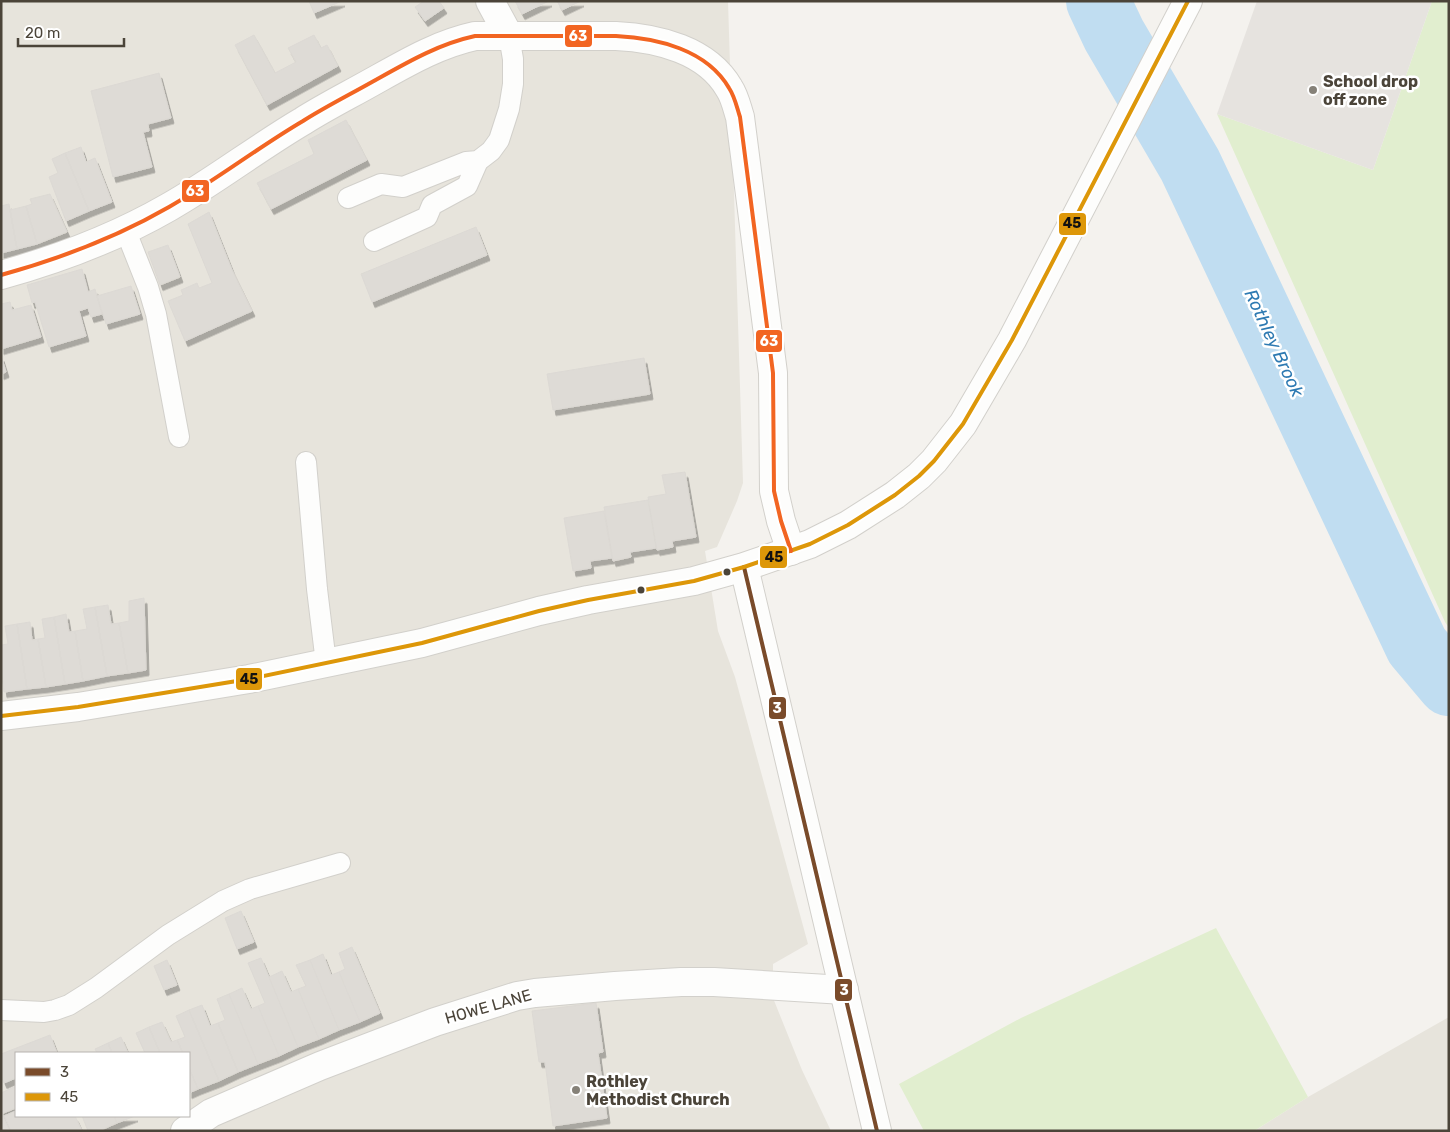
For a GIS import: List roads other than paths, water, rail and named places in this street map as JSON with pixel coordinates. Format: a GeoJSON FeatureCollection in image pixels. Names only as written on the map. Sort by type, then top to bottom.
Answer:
{"type":"FeatureCollection","features":[{"type":"Feature","properties":{"kind":"street"},"geometry":{"type":"LineString","coordinates":[[490,1],[509,36]]}},
{"type":"Feature","properties":{"kind":"street"},"geometry":{"type":"LineString","coordinates":[[1,716],[87,705],[249,678],[422,643],[539,611],[694,581],[791,551],[848,525],[895,495],[919,476],[963,424],[1012,340],[1188,1]]}},
{"type":"Feature","properties":{"kind":"street"},"geometry":{"type":"LineString","coordinates":[[1,275],[31,267],[125,230],[169,207],[302,121],[430,50],[455,41],[476,36],[616,36],[654,41],[691,53],[720,74],[730,89],[740,118],[773,373],[774,491],[791,551]]}},
{"type":"Feature","properties":{"kind":"street"},"geometry":{"type":"LineString","coordinates":[[744,567],[877,1131]]}},
{"type":"Feature","properties":{"kind":"street","name":"HOWE LANE"},"geometry":{"type":"LineString","coordinates":[[185,1131],[211,1113],[320,1066],[434,1022],[517,996],[615,986],[681,982],[714,982],[844,990]]}},
{"type":"Feature","properties":{"kind":"lane"},"geometry":{"type":"LineString","coordinates":[[374,241],[427,217],[432,205],[467,186],[478,161],[491,151],[498,140],[509,109],[513,84],[513,59],[509,36]]}},
{"type":"Feature","properties":{"kind":"lane"},"geometry":{"type":"LineString","coordinates":[[348,198],[381,184],[403,188],[466,162],[478,161]]}},
{"type":"Feature","properties":{"kind":"lane"},"geometry":{"type":"LineString","coordinates":[[125,230],[148,287],[156,314],[179,437]]}},
{"type":"Feature","properties":{"kind":"lane"},"geometry":{"type":"LineString","coordinates":[[306,462],[317,589],[326,663]]}},
{"type":"Feature","properties":{"kind":"lane"},"geometry":{"type":"LineString","coordinates":[[1,1010],[44,1012],[69,1005],[96,988],[168,935],[223,901],[250,889],[340,863]]}},
{"type":"Feature","properties":{"kind":"waterway","name":"Rothley Brook"},"geometry":{"type":"LineString","coordinates":[[1098,1],[1114,35],[1190,165],[1417,646],[1449,684]]}},
{"type":"Feature","properties":{"kind":"place","name":"School drop off zone"},"geometry":{"type":"Point","coordinates":[1313,90]}},
{"type":"Feature","properties":{"kind":"place","name":"Rothley Methodist Church"},"geometry":{"type":"Point","coordinates":[576,1090]}}]}
